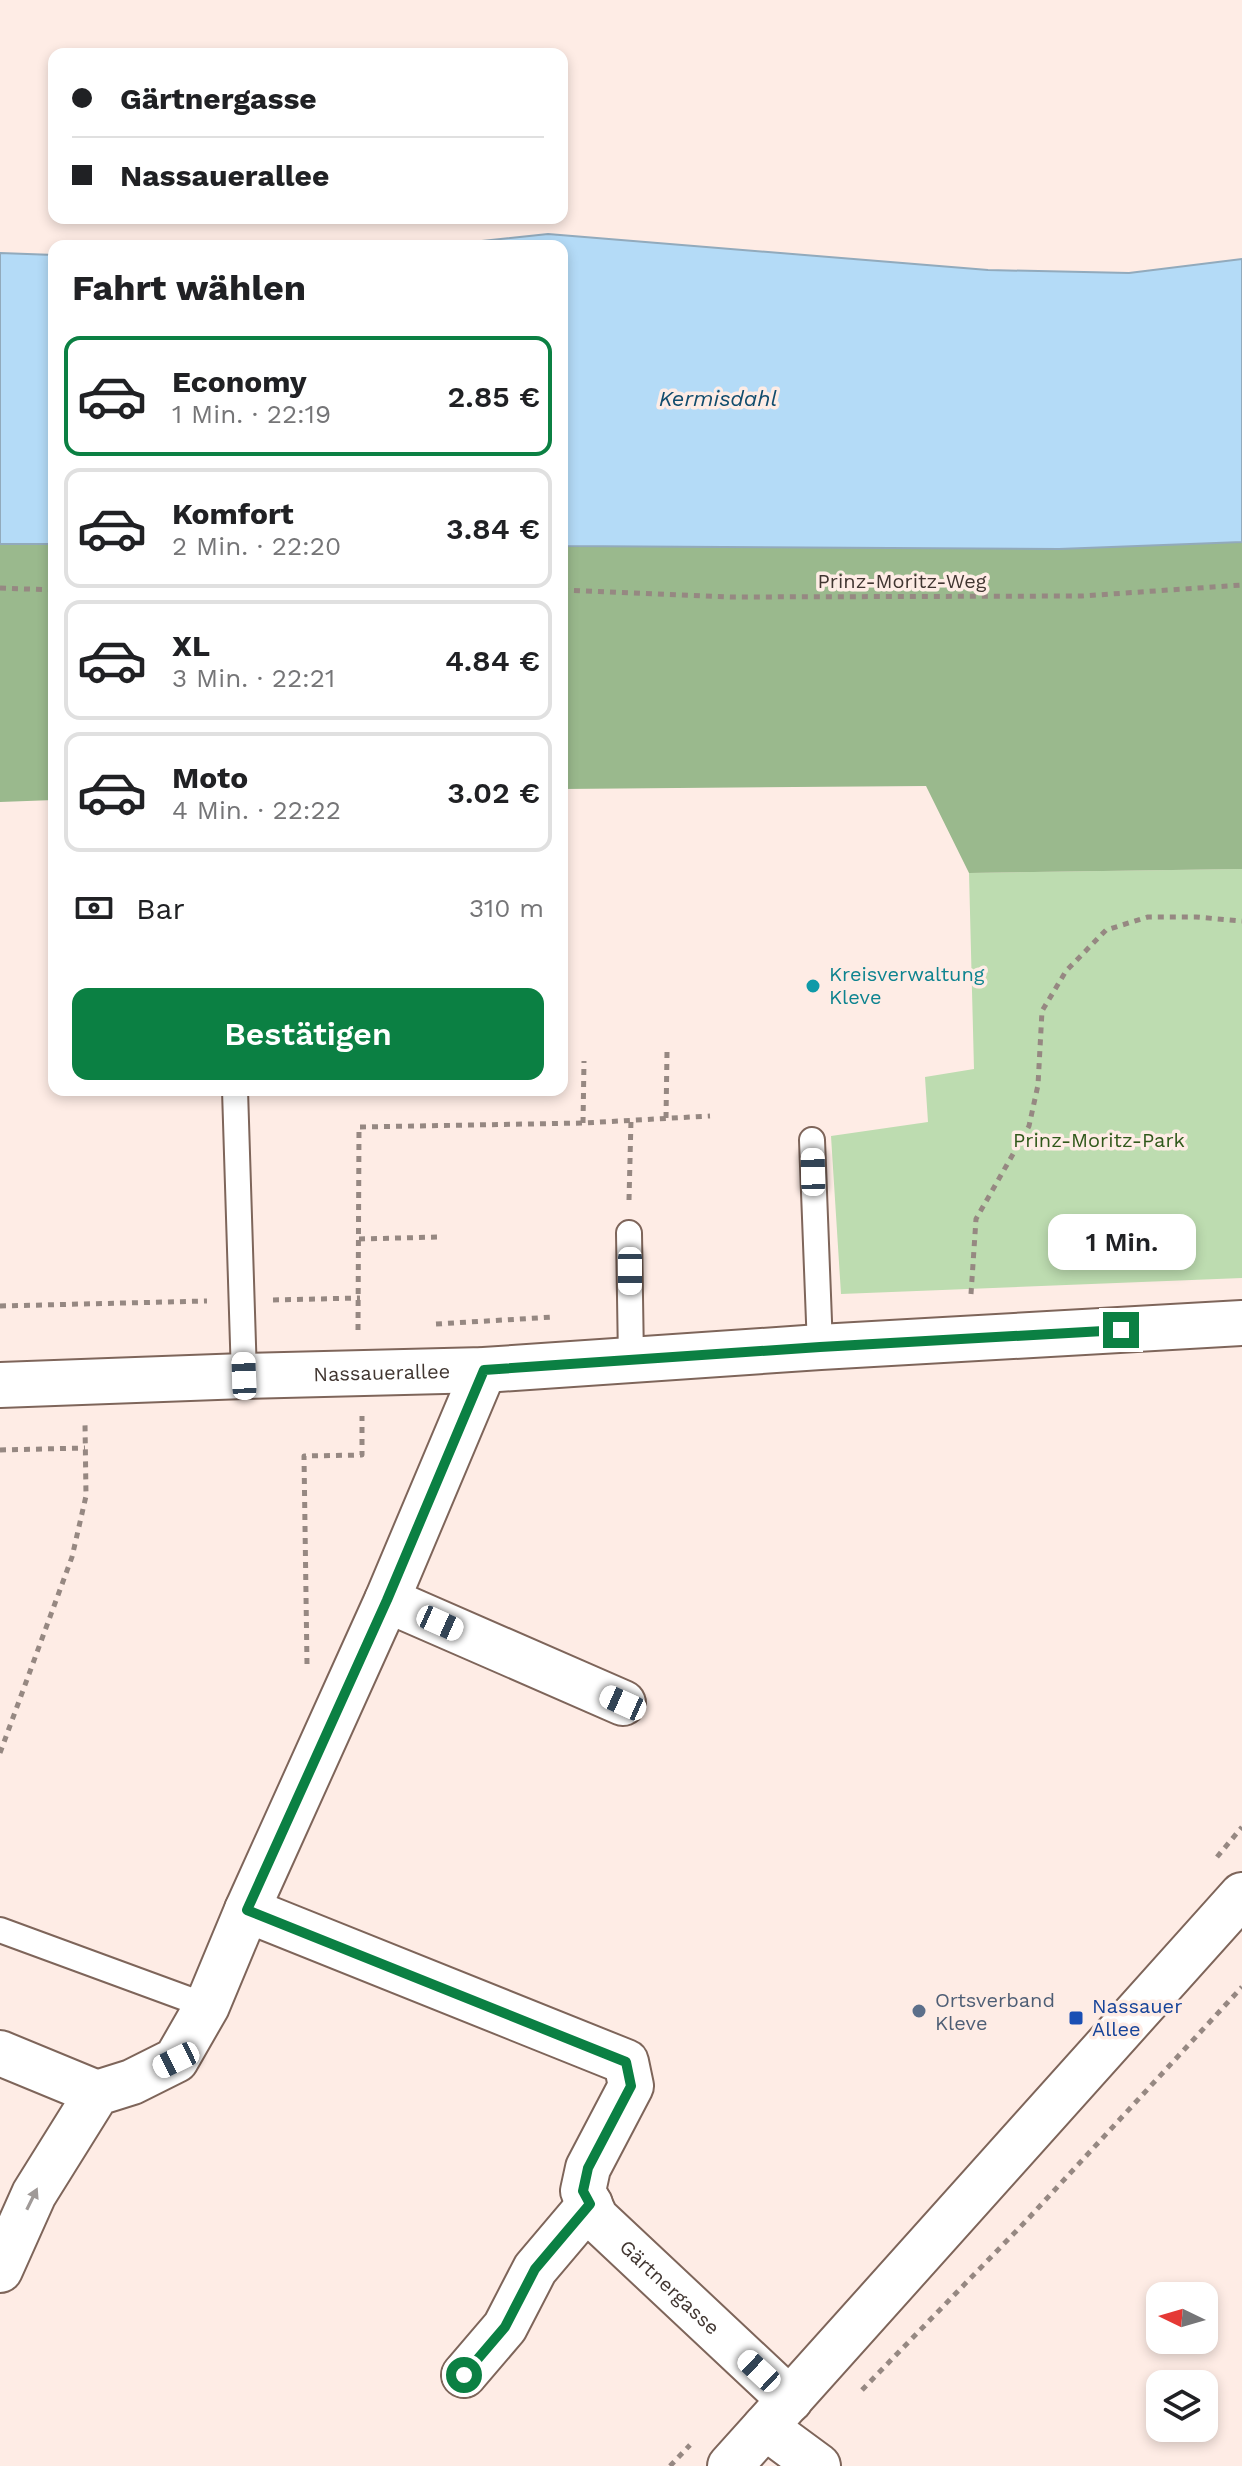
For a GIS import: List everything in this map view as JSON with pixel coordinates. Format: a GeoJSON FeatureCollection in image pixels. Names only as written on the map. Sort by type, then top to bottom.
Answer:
{"type":"FeatureCollection","features":[{"type":"Feature","properties":{"kind":"street","name":"Nassauerallee"},"geometry":{"type":"LineString","coordinates":[[0,1385],[484,1370],[1242,1323]]}},
{"type":"Feature","properties":{"kind":"street"},"geometry":{"type":"LineString","coordinates":[[0,2053],[97,2093],[132,2082],[176,2060],[207,2006],[387,1600],[484,1370]]}},
{"type":"Feature","properties":{"kind":"street"},"geometry":{"type":"LineString","coordinates":[[387,1600],[623,1703]]}},
{"type":"Feature","properties":{"kind":"street"},"geometry":{"type":"LineString","coordinates":[[730,2466],[1242,1895]]}},
{"type":"Feature","properties":{"kind":"street"},"geometry":{"type":"LineString","coordinates":[[247,1910],[626,2062],[631,2086],[588,2168],[583,2191],[590,2204],[535,2269],[505,2327],[464,2375]]}},
{"type":"Feature","properties":{"kind":"street"},"geometry":{"type":"LineString","coordinates":[[0,2270],[34,2194],[97,2093]]}},
{"type":"Feature","properties":{"kind":"street","name":"Gärtnergasse"},"geometry":{"type":"LineString","coordinates":[[590,2204],[596,2218],[777,2414],[818,2466]]}},
{"type":"Feature","properties":{"kind":"lane"},"geometry":{"type":"LineString","coordinates":[[235,1096],[244,1376]]}},
{"type":"Feature","properties":{"kind":"lane"},"geometry":{"type":"LineString","coordinates":[[812,1140],[820,1347]]}},
{"type":"Feature","properties":{"kind":"lane"},"geometry":{"type":"LineString","coordinates":[[629,1233],[631,1360]]}},
{"type":"Feature","properties":{"kind":"lane"},"geometry":{"type":"LineString","coordinates":[[0,1930],[207,2006]]}},
{"type":"Feature","properties":{"kind":"path","name":"Prinz-Moritz-Weg"},"geometry":{"type":"LineString","coordinates":[[568,590],[732,597],[1082,596],[1242,585]]}},
{"type":"Feature","properties":{"kind":"path"},"geometry":{"type":"LineString","coordinates":[[0,588],[48,590]]}},
{"type":"Feature","properties":{"kind":"path"},"geometry":{"type":"LineString","coordinates":[[971,1294],[976,1219],[1029,1126],[1038,1085],[1042,1011],[1066,971],[1106,930],[1148,917],[1242,921]]}},
{"type":"Feature","properties":{"kind":"path"},"geometry":{"type":"LineString","coordinates":[[666,1118],[667,1052]]}},
{"type":"Feature","properties":{"kind":"path"},"geometry":{"type":"LineString","coordinates":[[583,1123],[584,1061]]}},
{"type":"Feature","properties":{"kind":"path"},"geometry":{"type":"LineString","coordinates":[[629,1233],[631,1120]]}},
{"type":"Feature","properties":{"kind":"path"},"geometry":{"type":"LineString","coordinates":[[359,1239],[439,1237]]}},
{"type":"Feature","properties":{"kind":"path"},"geometry":{"type":"LineString","coordinates":[[0,1306],[360,1298]]}},
{"type":"Feature","properties":{"kind":"path"},"geometry":{"type":"LineString","coordinates":[[0,1753],[72,1557],[86,1496],[84,1382]]}},
{"type":"Feature","properties":{"kind":"path"},"geometry":{"type":"LineString","coordinates":[[0,1450],[85,1448]]}},
{"type":"Feature","properties":{"kind":"path"},"geometry":{"type":"LineString","coordinates":[[855,2397],[1026,2221],[1242,1987]]}},
{"type":"Feature","properties":{"kind":"green space"},"geometry":{"type":"Polygon","coordinates":[[[1242,542],[1242,869],[969,873],[926,786],[568,789],[568,546],[1059,549],[1242,542]]]}},
{"type":"Feature","properties":{"kind":"green space"},"geometry":{"type":"Polygon","coordinates":[[[0,544],[48,544],[48,800],[0,802],[0,544]]]}},
{"type":"Feature","properties":{"kind":"green space","name":"Prinz-Moritz-Park"},"geometry":{"type":"Polygon","coordinates":[[[1242,869],[1242,1278],[841,1294],[831,1136],[928,1122],[925,1077],[974,1069],[969,873],[1242,869]]]}},
{"type":"Feature","properties":{"kind":"water","name":"Kermisdahl"},"geometry":{"type":"Polygon","coordinates":[[[548,234],[988,270],[1129,273],[1242,259],[1242,542],[1059,549],[568,546],[568,240],[491,240],[548,234]]]}},
{"type":"Feature","properties":{"kind":"water"},"geometry":{"type":"Polygon","coordinates":[[[0,253],[48,255],[48,544],[0,544],[0,253]]]}},
{"type":"Feature","properties":{"kind":"place","name":"Kreisverwaltung Kleve"},"geometry":{"type":"Point","coordinates":[813,986]}},
{"type":"Feature","properties":{"kind":"place","name":"Ortsverband Kleve"},"geometry":{"type":"Point","coordinates":[919,2011]}},
{"type":"Feature","properties":{"kind":"place","name":"Nassauer Allee"},"geometry":{"type":"Point","coordinates":[1076,2018]}},
{"type":"Feature","properties":{"kind":"route"},"geometry":{"type":"LineString","coordinates":[[464,2375],[505,2327],[535,2269],[590,2204],[583,2191],[588,2168],[631,2086],[626,2062],[247,1910],[387,1600],[484,1370],[1121,1330]]}}]}
